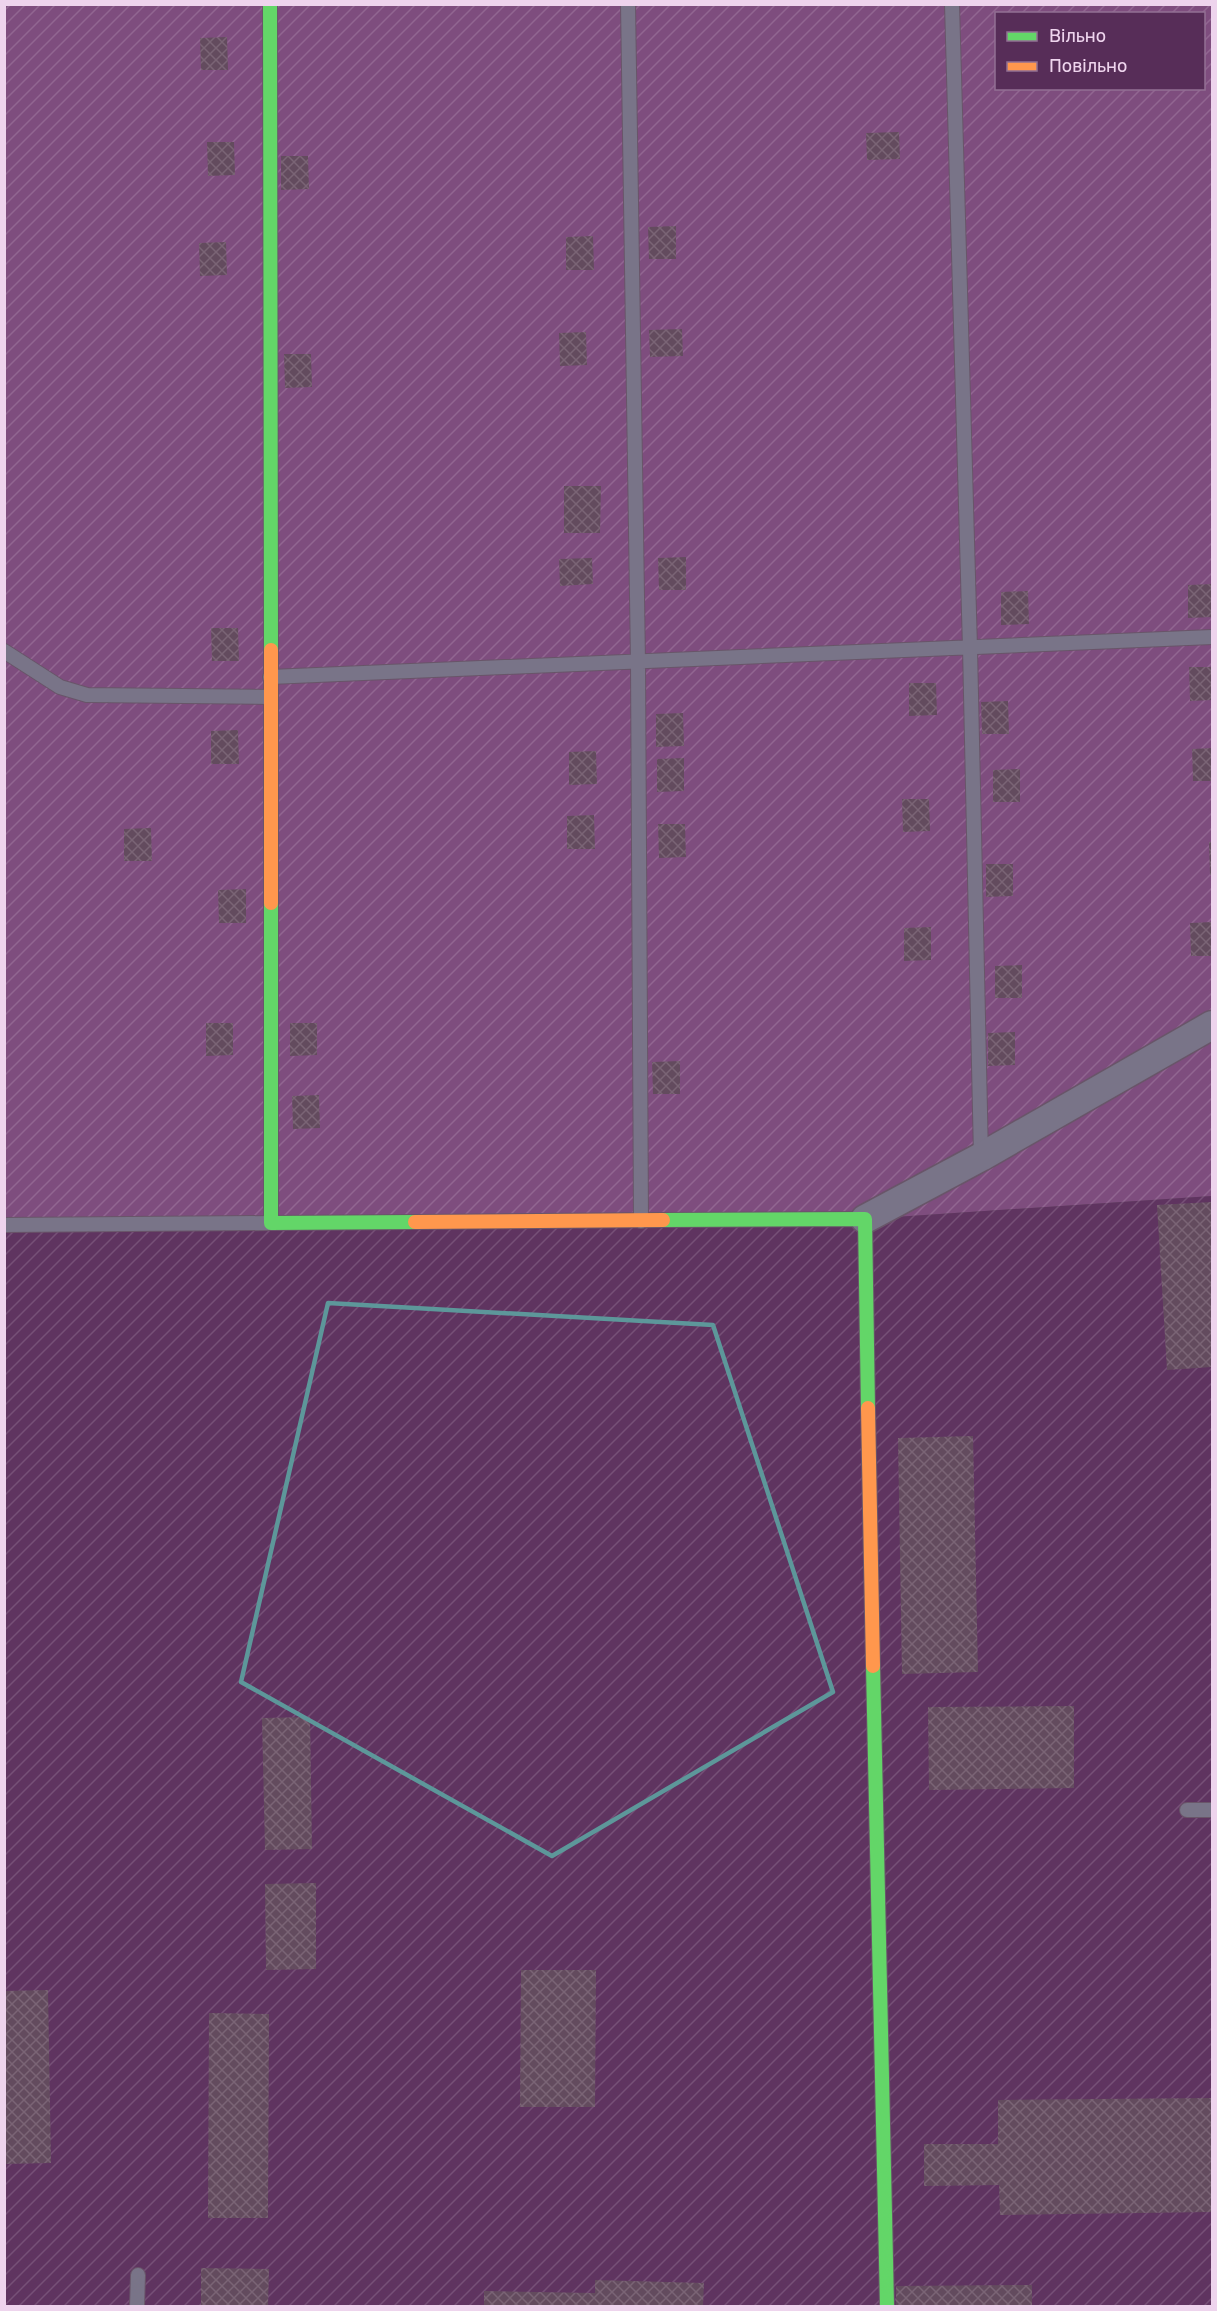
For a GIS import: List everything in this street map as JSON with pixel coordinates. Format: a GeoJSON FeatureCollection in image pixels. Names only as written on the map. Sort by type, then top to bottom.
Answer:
{"type":"FeatureCollection","features":[{"type":"Feature","properties":{"kind":"street"},"geometry":{"type":"LineString","coordinates":[[270,4],[271,1223],[865,1220],[981,1157],[1212,1025]]}},
{"type":"Feature","properties":{"kind":"street"},"geometry":{"type":"LineString","coordinates":[[865,1220],[870,1561],[887,2307]]}},
{"type":"Feature","properties":{"kind":"lane"},"geometry":{"type":"LineString","coordinates":[[628,4],[638,662],[641,1221]]}},
{"type":"Feature","properties":{"kind":"lane"},"geometry":{"type":"LineString","coordinates":[[952,4],[970,648],[981,1157]]}},
{"type":"Feature","properties":{"kind":"lane"},"geometry":{"type":"LineString","coordinates":[[270,677],[1212,638]]}},
{"type":"Feature","properties":{"kind":"lane"},"geometry":{"type":"LineString","coordinates":[[4,651],[60,687],[87,695],[271,697]]}},
{"type":"Feature","properties":{"kind":"lane"},"geometry":{"type":"LineString","coordinates":[[4,1225],[271,1223]]}},
{"type":"Feature","properties":{"kind":"lane"},"geometry":{"type":"LineString","coordinates":[[1187,1810],[1212,1810]]}},
{"type":"Feature","properties":{"kind":"lane"},"geometry":{"type":"LineString","coordinates":[[137,2307],[138,2275]]}},
{"type":"Feature","properties":{"kind":"highlighted area"},"geometry":{"type":"Polygon","coordinates":[[[328,1303],[713,1325],[833,1692],[552,1856],[241,1682],[328,1303]]]}},
{"type":"Feature","properties":{"kind":"shaded area"},"geometry":{"type":"Polygon","coordinates":[[[4,5],[1212,5],[1212,1196],[865,1219],[5,1225],[4,5]]]}},
{"type":"Feature","properties":{"kind":"shaded area"},"geometry":{"type":"Polygon","coordinates":[[[1212,1196],[1212,2306],[5,2306],[4,1225],[865,1219],[1212,1196]]]}},
{"type":"Feature","properties":{"kind":"building"},"geometry":{"type":"Polygon","coordinates":[[[227,37],[228,70],[201,70],[200,38],[227,37]]]}},
{"type":"Feature","properties":{"kind":"building"},"geometry":{"type":"Polygon","coordinates":[[[899,132],[900,159],[867,160],[866,133],[899,132]]]}},
{"type":"Feature","properties":{"kind":"building"},"geometry":{"type":"Polygon","coordinates":[[[207,142],[234,142],[235,175],[208,176],[207,142]]]}},
{"type":"Feature","properties":{"kind":"building"},"geometry":{"type":"Polygon","coordinates":[[[281,156],[308,156],[309,189],[281,190],[281,156]]]}},
{"type":"Feature","properties":{"kind":"building"},"geometry":{"type":"Polygon","coordinates":[[[676,226],[676,259],[649,259],[648,227],[676,226]]]}},
{"type":"Feature","properties":{"kind":"building"},"geometry":{"type":"Polygon","coordinates":[[[593,236],[594,270],[566,270],[566,237],[593,236]]]}},
{"type":"Feature","properties":{"kind":"building"},"geometry":{"type":"Polygon","coordinates":[[[226,242],[227,275],[200,276],[199,243],[226,242]]]}},
{"type":"Feature","properties":{"kind":"building"},"geometry":{"type":"Polygon","coordinates":[[[682,329],[683,356],[650,357],[649,330],[682,329]]]}},
{"type":"Feature","properties":{"kind":"building"},"geometry":{"type":"Polygon","coordinates":[[[586,332],[587,365],[560,366],[559,333],[586,332]]]}},
{"type":"Feature","properties":{"kind":"building"},"geometry":{"type":"Polygon","coordinates":[[[284,354],[311,354],[312,387],[285,388],[284,354]]]}},
{"type":"Feature","properties":{"kind":"building"},"geometry":{"type":"Polygon","coordinates":[[[564,486],[601,486],[600,533],[564,533],[564,486]]]}},
{"type":"Feature","properties":{"kind":"building"},"geometry":{"type":"Polygon","coordinates":[[[686,557],[686,590],[659,590],[658,558],[686,557]]]}},
{"type":"Feature","properties":{"kind":"building"},"geometry":{"type":"Polygon","coordinates":[[[592,558],[593,584],[560,586],[559,559],[592,558]]]}},
{"type":"Feature","properties":{"kind":"building"},"geometry":{"type":"Polygon","coordinates":[[[1212,584],[1212,617],[1188,618],[1188,585],[1212,584]]]}},
{"type":"Feature","properties":{"kind":"building"},"geometry":{"type":"Polygon","coordinates":[[[1028,591],[1029,624],[1001,625],[1001,592],[1028,591]]]}},
{"type":"Feature","properties":{"kind":"building"},"geometry":{"type":"Polygon","coordinates":[[[211,628],[238,628],[239,661],[212,661],[211,628]]]}},
{"type":"Feature","properties":{"kind":"building"},"geometry":{"type":"Polygon","coordinates":[[[1189,667],[1212,667],[1212,700],[1190,701],[1189,667]]]}},
{"type":"Feature","properties":{"kind":"building"},"geometry":{"type":"Polygon","coordinates":[[[909,683],[936,683],[937,715],[909,716],[909,683]]]}},
{"type":"Feature","properties":{"kind":"building"},"geometry":{"type":"Polygon","coordinates":[[[1008,701],[1009,734],[982,734],[981,702],[1008,701]]]}},
{"type":"Feature","properties":{"kind":"building"},"geometry":{"type":"Polygon","coordinates":[[[683,713],[684,746],[656,747],[656,714],[683,713]]]}},
{"type":"Feature","properties":{"kind":"building"},"geometry":{"type":"Polygon","coordinates":[[[238,730],[239,764],[211,764],[211,731],[238,730]]]}},
{"type":"Feature","properties":{"kind":"building"},"geometry":{"type":"Polygon","coordinates":[[[1212,748],[1212,781],[1193,781],[1192,749],[1212,748]]]}},
{"type":"Feature","properties":{"kind":"building"},"geometry":{"type":"Polygon","coordinates":[[[596,751],[597,784],[569,785],[569,752],[596,751]]]}},
{"type":"Feature","properties":{"kind":"building"},"geometry":{"type":"Polygon","coordinates":[[[684,758],[684,791],[657,792],[657,759],[684,758]]]}},
{"type":"Feature","properties":{"kind":"building"},"geometry":{"type":"Polygon","coordinates":[[[1020,769],[1020,802],[993,802],[993,770],[1020,769]]]}},
{"type":"Feature","properties":{"kind":"building"},"geometry":{"type":"Polygon","coordinates":[[[902,799],[929,799],[930,831],[903,832],[902,799]]]}},
{"type":"Feature","properties":{"kind":"building"},"geometry":{"type":"Polygon","coordinates":[[[594,815],[595,849],[567,849],[567,816],[594,815]]]}},
{"type":"Feature","properties":{"kind":"building"},"geometry":{"type":"Polygon","coordinates":[[[658,824],[685,824],[686,857],[659,858],[658,824]]]}},
{"type":"Feature","properties":{"kind":"building"},"geometry":{"type":"Polygon","coordinates":[[[151,828],[152,861],[124,861],[124,829],[151,828]]]}},
{"type":"Feature","properties":{"kind":"building"},"geometry":{"type":"Polygon","coordinates":[[[1209,842],[1212,842],[1212,875],[1210,875],[1209,842]]]}},
{"type":"Feature","properties":{"kind":"building"},"geometry":{"type":"Polygon","coordinates":[[[986,864],[1013,864],[1013,896],[986,897],[986,864]]]}},
{"type":"Feature","properties":{"kind":"building"},"geometry":{"type":"Polygon","coordinates":[[[246,889],[246,923],[219,923],[218,890],[246,889]]]}},
{"type":"Feature","properties":{"kind":"building"},"geometry":{"type":"Polygon","coordinates":[[[1212,922],[1212,956],[1191,956],[1190,923],[1212,922]]]}},
{"type":"Feature","properties":{"kind":"building"},"geometry":{"type":"Polygon","coordinates":[[[931,927],[931,960],[904,961],[904,928],[931,927]]]}},
{"type":"Feature","properties":{"kind":"building"},"geometry":{"type":"Polygon","coordinates":[[[1022,965],[1022,998],[995,998],[995,966],[1022,965]]]}},
{"type":"Feature","properties":{"kind":"building"},"geometry":{"type":"Polygon","coordinates":[[[206,1023],[233,1023],[233,1055],[206,1056],[206,1023]]]}},
{"type":"Feature","properties":{"kind":"building"},"geometry":{"type":"Polygon","coordinates":[[[290,1023],[317,1023],[317,1055],[290,1056],[290,1023]]]}},
{"type":"Feature","properties":{"kind":"building"},"geometry":{"type":"Polygon","coordinates":[[[1015,1032],[1015,1065],[988,1066],[988,1033],[1015,1032]]]}},
{"type":"Feature","properties":{"kind":"building"},"geometry":{"type":"Polygon","coordinates":[[[680,1061],[680,1094],[653,1094],[652,1062],[680,1061]]]}},
{"type":"Feature","properties":{"kind":"building"},"geometry":{"type":"Polygon","coordinates":[[[319,1095],[320,1128],[293,1129],[292,1096],[319,1095]]]}},
{"type":"Feature","properties":{"kind":"building"},"geometry":{"type":"Polygon","coordinates":[[[1212,1202],[1212,1367],[1167,1370],[1157,1205],[1212,1202]]]}},
{"type":"Feature","properties":{"kind":"building"},"geometry":{"type":"Polygon","coordinates":[[[973,1436],[978,1672],[902,1674],[898,1438],[973,1436]]]}},
{"type":"Feature","properties":{"kind":"building"},"geometry":{"type":"Polygon","coordinates":[[[1074,1706],[1074,1788],[929,1790],[928,1707],[1074,1706]]]}},
{"type":"Feature","properties":{"kind":"building"},"geometry":{"type":"Polygon","coordinates":[[[310,1717],[312,1849],[265,1850],[262,1718],[310,1717]]]}},
{"type":"Feature","properties":{"kind":"building"},"geometry":{"type":"Polygon","coordinates":[[[316,1883],[316,1969],[266,1970],[265,1884],[316,1883]]]}},
{"type":"Feature","properties":{"kind":"building"},"geometry":{"type":"Polygon","coordinates":[[[521,1970],[596,1970],[595,2107],[520,2107],[521,1970]]]}},
{"type":"Feature","properties":{"kind":"building"},"geometry":{"type":"Polygon","coordinates":[[[48,1990],[51,2163],[4,2164],[4,1991],[48,1990]]]}},
{"type":"Feature","properties":{"kind":"building"},"geometry":{"type":"Polygon","coordinates":[[[209,2013],[269,2014],[268,2218],[208,2218],[209,2013]]]}},
{"type":"Feature","properties":{"kind":"building"},"geometry":{"type":"Polygon","coordinates":[[[1212,2098],[1212,2212],[1000,2215],[999,2185],[924,2186],[924,2144],[998,2144],[998,2100],[1212,2098]]]}},
{"type":"Feature","properties":{"kind":"building"},"geometry":{"type":"Polygon","coordinates":[[[201,2268],[269,2269],[268,2306],[201,2306],[201,2268]]]}},
{"type":"Feature","properties":{"kind":"building"},"geometry":{"type":"Polygon","coordinates":[[[595,2280],[704,2283],[703,2306],[484,2306],[484,2291],[595,2293],[595,2280]]]}},
{"type":"Feature","properties":{"kind":"building"},"geometry":{"type":"Polygon","coordinates":[[[1032,2285],[1032,2306],[896,2306],[896,2286],[1032,2285]]]}},
{"type":"Feature","properties":{"kind":"traffic: fast"},"geometry":{"type":"LineString","coordinates":[[270,4],[271,650]]}},
{"type":"Feature","properties":{"kind":"traffic: fast"},"geometry":{"type":"LineString","coordinates":[[271,903],[271,1223],[415,1222]]}},
{"type":"Feature","properties":{"kind":"traffic: fast"},"geometry":{"type":"LineString","coordinates":[[663,1220],[865,1219],[868,1408]]}},
{"type":"Feature","properties":{"kind":"traffic: fast"},"geometry":{"type":"LineString","coordinates":[[873,1666],[887,2306]]}},
{"type":"Feature","properties":{"kind":"traffic: slow"},"geometry":{"type":"LineString","coordinates":[[271,650],[271,903]]}},
{"type":"Feature","properties":{"kind":"traffic: slow"},"geometry":{"type":"LineString","coordinates":[[415,1222],[663,1220]]}},
{"type":"Feature","properties":{"kind":"traffic: slow"},"geometry":{"type":"LineString","coordinates":[[868,1408],[873,1666]]}}]}
